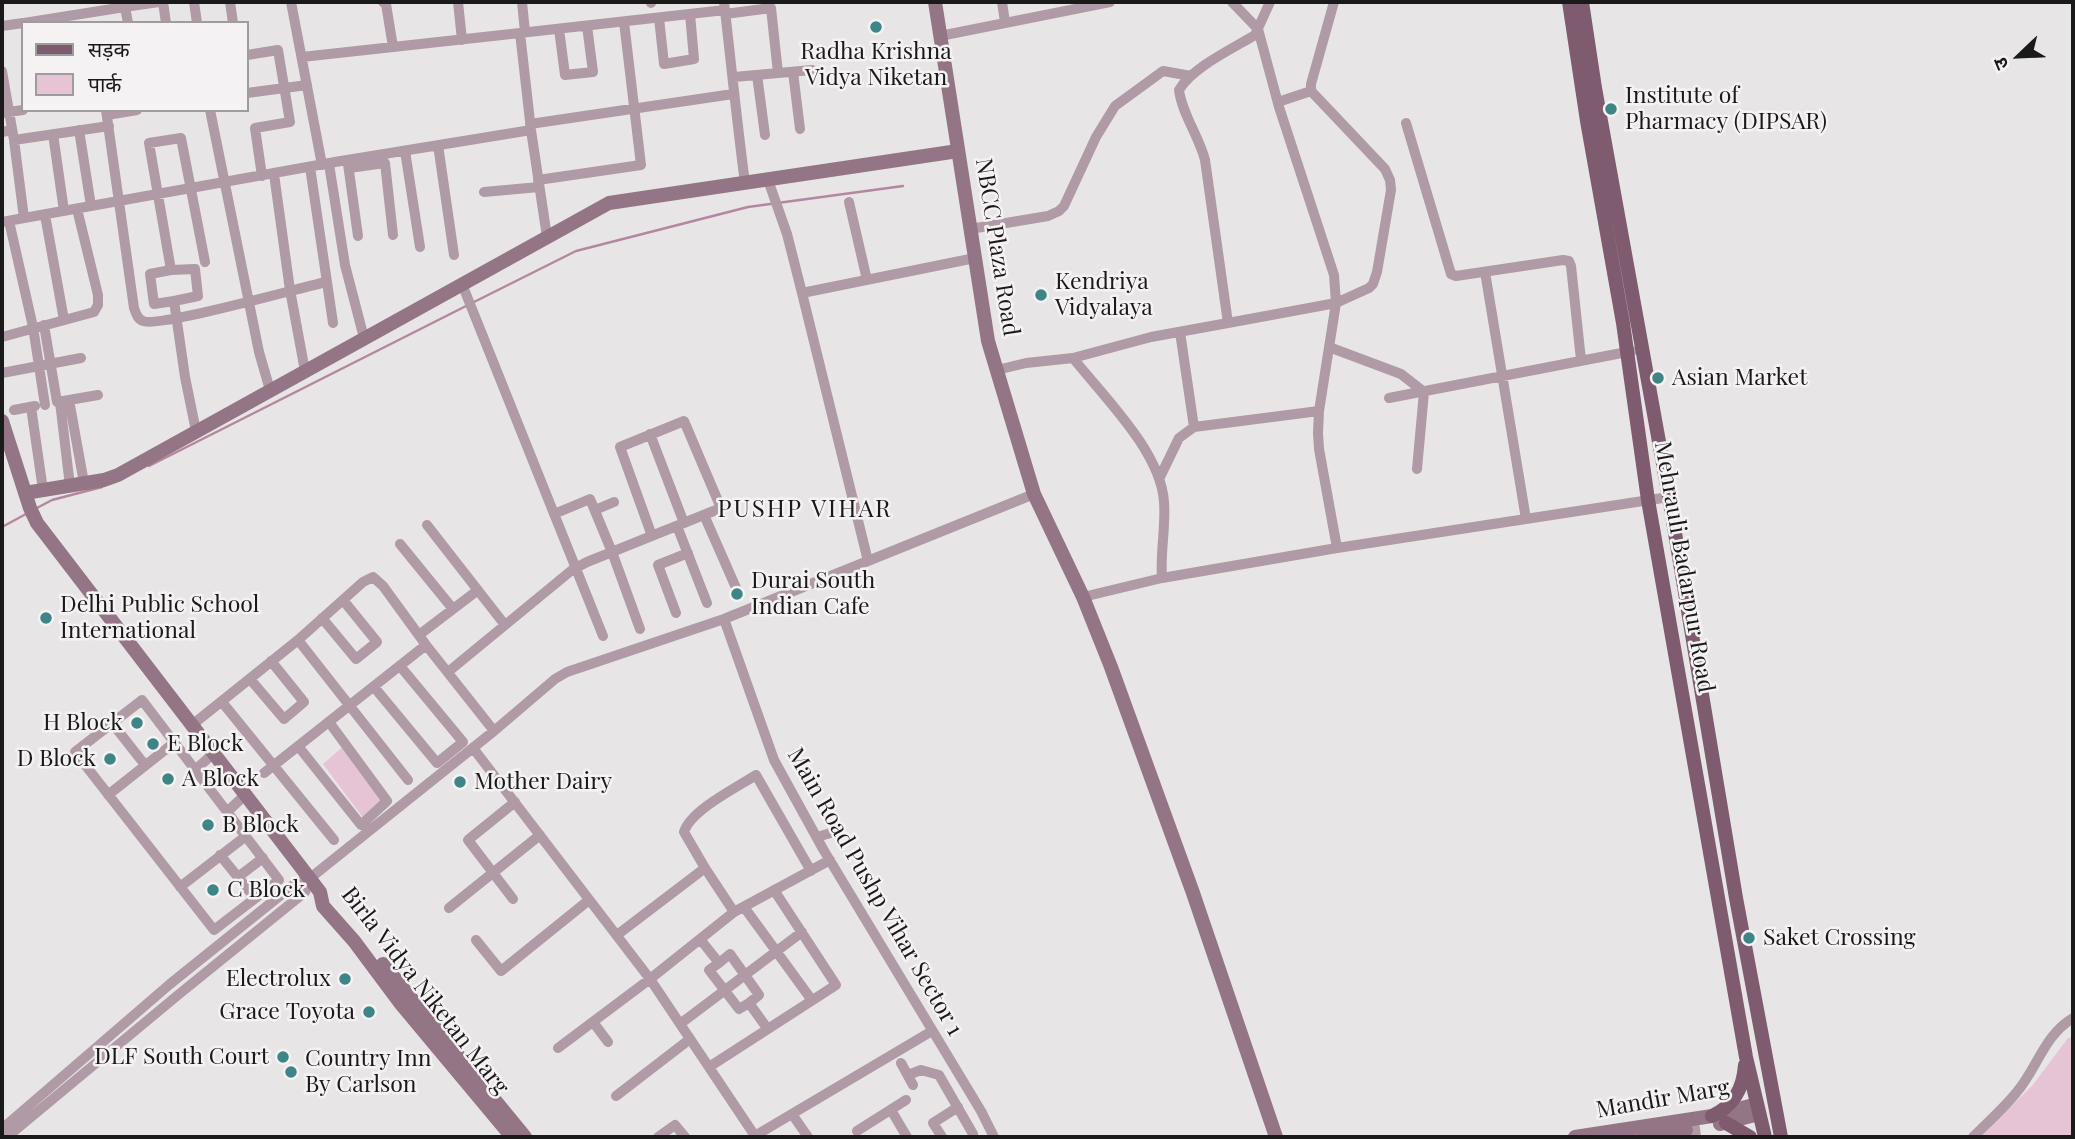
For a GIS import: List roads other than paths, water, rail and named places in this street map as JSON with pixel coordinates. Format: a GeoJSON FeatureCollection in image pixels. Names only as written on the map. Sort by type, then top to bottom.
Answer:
{"type":"FeatureCollection","features":[{"type":"Feature","properties":{"kind":"main road","name":"Mehrauli Badarpur Road"},"geometry":{"type":"LineString","coordinates":[[1569,2],[1627,351],[1648,500],[1746,1057],[1758,1109],[1775,1136]]}},
{"type":"Feature","properties":{"kind":"main road","name":"Mehrauli Badarpur Road"},"geometry":{"type":"LineString","coordinates":[[1582,2],[1773,1101],[1775,1136]]}},
{"type":"Feature","properties":{"kind":"main road"},"geometry":{"type":"LineString","coordinates":[[1718,901],[1736,898]]}},
{"type":"Feature","properties":{"kind":"main road"},"geometry":{"type":"LineString","coordinates":[[1712,1116],[1725,1109],[1736,1098],[1744,1080],[1746,1057]]}},
{"type":"Feature","properties":{"kind":"main road"},"geometry":{"type":"LineString","coordinates":[[1726,1123],[1744,1135]]}},
{"type":"Feature","properties":{"kind":"street"},"geometry":{"type":"LineString","coordinates":[[60,20],[89,18],[129,5],[161,2],[166,21]]}},
{"type":"Feature","properties":{"kind":"street"},"geometry":{"type":"LineString","coordinates":[[194,2],[197,21]]}},
{"type":"Feature","properties":{"kind":"street"},"geometry":{"type":"LineString","coordinates":[[230,2],[233,21]]}},
{"type":"Feature","properties":{"kind":"street"},"geometry":{"type":"LineString","coordinates":[[291,2],[345,265],[364,338]]}},
{"type":"Feature","properties":{"kind":"street"},"geometry":{"type":"LineString","coordinates":[[462,40],[458,2],[465,2]]}},
{"type":"Feature","properties":{"kind":"street"},"geometry":{"type":"LineString","coordinates":[[522,2],[531,127],[547,237]]}},
{"type":"Feature","properties":{"kind":"street","name":"NBCC Plaza Road"},"geometry":{"type":"LineString","coordinates":[[935,2],[988,341],[1034,494],[1083,597],[1193,893],[1276,1137]]}},
{"type":"Feature","properties":{"kind":"street"},"geometry":{"type":"LineString","coordinates":[[1002,2],[1006,22]]}},
{"type":"Feature","properties":{"kind":"street"},"geometry":{"type":"LineString","coordinates":[[940,36],[1110,2]]}},
{"type":"Feature","properties":{"kind":"street"},"geometry":{"type":"LineString","coordinates":[[1232,2],[1258,29],[1278,102],[1334,275],[1336,303],[1319,411],[1319,449],[1337,548]]}},
{"type":"Feature","properties":{"kind":"street"},"geometry":{"type":"LineString","coordinates":[[1228,323],[1205,160],[1180,95],[1181,86],[1191,76],[1255,35],[1270,2]]}},
{"type":"Feature","properties":{"kind":"street"},"geometry":{"type":"LineString","coordinates":[[997,370],[1026,363],[1073,358],[1151,337],[1336,303],[1373,284],[1391,190],[1385,169],[1311,91],[1334,2]]}},
{"type":"Feature","properties":{"kind":"street"},"geometry":{"type":"LineString","coordinates":[[385,3],[393,47]]}},
{"type":"Feature","properties":{"kind":"street"},"geometry":{"type":"LineString","coordinates":[[302,57],[724,9],[771,8],[778,74]]}},
{"type":"Feature","properties":{"kind":"street"},"geometry":{"type":"LineString","coordinates":[[724,9],[745,183]]}},
{"type":"Feature","properties":{"kind":"street"},"geometry":{"type":"LineString","coordinates":[[659,18],[664,64],[695,59],[690,14]]}},
{"type":"Feature","properties":{"kind":"street"},"geometry":{"type":"LineString","coordinates":[[484,192],[642,165],[624,22]]}},
{"type":"Feature","properties":{"kind":"street"},"geometry":{"type":"LineString","coordinates":[[2,26],[21,23]]}},
{"type":"Feature","properties":{"kind":"street"},"geometry":{"type":"LineString","coordinates":[[559,29],[565,75],[593,72],[587,26]]}},
{"type":"Feature","properties":{"kind":"street"},"geometry":{"type":"LineString","coordinates":[[248,55],[278,50],[290,122],[255,128],[262,176]]}},
{"type":"Feature","properties":{"kind":"street"},"geometry":{"type":"LineString","coordinates":[[734,77],[812,70]]}},
{"type":"Feature","properties":{"kind":"street"},"geometry":{"type":"LineString","coordinates":[[2,71],[5,112],[24,218]]}},
{"type":"Feature","properties":{"kind":"street"},"geometry":{"type":"LineString","coordinates":[[970,229],[1059,212],[1076,183],[1096,137],[1115,106],[1163,71],[1191,76]]}},
{"type":"Feature","properties":{"kind":"street"},"geometry":{"type":"LineString","coordinates":[[793,72],[800,129]]}},
{"type":"Feature","properties":{"kind":"street"},"geometry":{"type":"LineString","coordinates":[[757,75],[765,135]]}},
{"type":"Feature","properties":{"kind":"street"},"geometry":{"type":"LineString","coordinates":[[248,93],[307,85]]}},
{"type":"Feature","properties":{"kind":"street"},"geometry":{"type":"LineString","coordinates":[[1278,102],[1311,91]]}},
{"type":"Feature","properties":{"kind":"street"},"geometry":{"type":"LineString","coordinates":[[349,164],[531,127],[733,94]]}},
{"type":"Feature","properties":{"kind":"street"},"geometry":{"type":"LineString","coordinates":[[9,134],[53,134],[79,130],[107,117],[128,112]]}},
{"type":"Feature","properties":{"kind":"street"},"geometry":{"type":"LineString","coordinates":[[210,112],[258,352],[270,390]]}},
{"type":"Feature","properties":{"kind":"street"},"geometry":{"type":"LineString","coordinates":[[107,117],[137,316],[143,321],[177,318],[326,282]]}},
{"type":"Feature","properties":{"kind":"street"},"geometry":{"type":"LineString","coordinates":[[1406,123],[1451,274],[1456,276],[1569,261],[1572,265],[1581,360]]}},
{"type":"Feature","properties":{"kind":"street"},"geometry":{"type":"LineString","coordinates":[[79,130],[90,206]]}},
{"type":"Feature","properties":{"kind":"street"},"geometry":{"type":"LineString","coordinates":[[53,134],[64,211]]}},
{"type":"Feature","properties":{"kind":"street"},"geometry":{"type":"LineString","coordinates":[[171,270],[149,143],[181,138],[205,262]]}},
{"type":"Feature","properties":{"kind":"street"},"geometry":{"type":"LineString","coordinates":[[438,145],[454,255]]}},
{"type":"Feature","properties":{"kind":"street"},"geometry":{"type":"LineString","coordinates":[[405,151],[419,247]]}},
{"type":"Feature","properties":{"kind":"street"},"geometry":{"type":"LineString","coordinates":[[25,493],[104,480],[118,474],[364,338],[464,291],[547,237],[609,203],[958,151]]}},
{"type":"Feature","properties":{"kind":"street"},"geometry":{"type":"LineString","coordinates":[[45,404],[33,327],[6,222],[326,164],[385,163],[394,235]]}},
{"type":"Feature","properties":{"kind":"street"},"geometry":{"type":"LineString","coordinates":[[349,164],[358,236]]}},
{"type":"Feature","properties":{"kind":"street"},"geometry":{"type":"LineString","coordinates":[[310,167],[333,323]]}},
{"type":"Feature","properties":{"kind":"street"},"geometry":{"type":"LineString","coordinates":[[274,174],[290,290],[305,371]]}},
{"type":"Feature","properties":{"kind":"street"},"geometry":{"type":"LineString","coordinates":[[768,180],[787,234],[868,561]]}},
{"type":"Feature","properties":{"kind":"street"},"geometry":{"type":"LineString","coordinates":[[849,202],[867,280]]}},
{"type":"Feature","properties":{"kind":"street"},"geometry":{"type":"LineString","coordinates":[[2,337],[94,312],[98,305],[98,295],[77,209]]}},
{"type":"Feature","properties":{"kind":"street"},"geometry":{"type":"LineString","coordinates":[[45,215],[64,320]]}},
{"type":"Feature","properties":{"kind":"street"},"geometry":{"type":"LineString","coordinates":[[802,293],[975,258]]}},
{"type":"Feature","properties":{"kind":"street"},"geometry":{"type":"LineString","coordinates":[[195,269],[198,296],[154,304],[150,274],[171,270],[195,269]]}},
{"type":"Feature","properties":{"kind":"street"},"geometry":{"type":"LineString","coordinates":[[1485,272],[1526,519]]}},
{"type":"Feature","properties":{"kind":"street"},"geometry":{"type":"LineString","coordinates":[[464,291],[603,636]]}},
{"type":"Feature","properties":{"kind":"street"},"geometry":{"type":"LineString","coordinates":[[174,301],[185,376],[197,431]]}},
{"type":"Feature","properties":{"kind":"street"},"geometry":{"type":"LineString","coordinates":[[44,325],[50,363],[62,401],[77,484]]}},
{"type":"Feature","properties":{"kind":"street"},"geometry":{"type":"LineString","coordinates":[[1180,332],[1194,427]]}},
{"type":"Feature","properties":{"kind":"street"},"geometry":{"type":"LineString","coordinates":[[1329,347],[1401,374],[1424,393]]}},
{"type":"Feature","properties":{"kind":"street"},"geometry":{"type":"LineString","coordinates":[[1389,398],[1627,351],[1643,351]]}},
{"type":"Feature","properties":{"kind":"street"},"geometry":{"type":"LineString","coordinates":[[2,373],[81,358]]}},
{"type":"Feature","properties":{"kind":"street"},"geometry":{"type":"LineString","coordinates":[[1073,358],[1140,441],[1160,477],[1164,503],[1160,556],[1162,578]]}},
{"type":"Feature","properties":{"kind":"street"},"geometry":{"type":"LineString","coordinates":[[1417,469],[1424,393]]}},
{"type":"Feature","properties":{"kind":"street"},"geometry":{"type":"LineString","coordinates":[[14,410],[98,395]]}},
{"type":"Feature","properties":{"kind":"street"},"geometry":{"type":"LineString","coordinates":[[31,407],[43,490]]}},
{"type":"Feature","properties":{"kind":"street"},"geometry":{"type":"LineString","coordinates":[[1160,477],[1179,438],[1194,427],[1319,411]]}},
{"type":"Feature","properties":{"kind":"street","name":"Birla Vidya Niketan Marg"},"geometry":{"type":"LineString","coordinates":[[2,421],[37,523],[320,892],[323,906],[354,941],[401,1004],[512,1131],[525,1137]]}},
{"type":"Feature","properties":{"kind":"street"},"geometry":{"type":"LineString","coordinates":[[447,672],[576,568],[721,508],[684,421],[620,447],[652,536]]}},
{"type":"Feature","properties":{"kind":"street"},"geometry":{"type":"LineString","coordinates":[[650,434],[707,603]]}},
{"type":"Feature","properties":{"kind":"street"},"geometry":{"type":"LineString","coordinates":[[2,1129],[170,984],[297,882],[309,879],[555,679],[568,672],[724,619],[1034,494]]}},
{"type":"Feature","properties":{"kind":"street"},"geometry":{"type":"LineString","coordinates":[[1083,597],[1162,578],[1337,548],[1669,498]]}},
{"type":"Feature","properties":{"kind":"street"},"geometry":{"type":"LineString","coordinates":[[554,514],[590,499],[640,629]]}},
{"type":"Feature","properties":{"kind":"street"},"geometry":{"type":"LineString","coordinates":[[595,510],[614,502]]}},
{"type":"Feature","properties":{"kind":"street"},"geometry":{"type":"LineString","coordinates":[[704,514],[737,590]]}},
{"type":"Feature","properties":{"kind":"street"},"geometry":{"type":"LineString","coordinates":[[427,525],[505,625]]}},
{"type":"Feature","properties":{"kind":"street"},"geometry":{"type":"LineString","coordinates":[[400,544],[453,609]]}},
{"type":"Feature","properties":{"kind":"street"},"geometry":{"type":"LineString","coordinates":[[676,613],[658,565],[688,553]]}},
{"type":"Feature","properties":{"kind":"street"},"geometry":{"type":"LineString","coordinates":[[192,725],[298,640],[363,582],[373,577],[383,586],[494,731]]}},
{"type":"Feature","properties":{"kind":"street"},"geometry":{"type":"LineString","coordinates":[[419,635],[478,590]]}},
{"type":"Feature","properties":{"kind":"street"},"geometry":{"type":"LineString","coordinates":[[322,618],[356,659],[377,642],[342,600]]}},
{"type":"Feature","properties":{"kind":"street","name":"Main Road Pushp Vihar Sector 1"},"geometry":{"type":"LineString","coordinates":[[724,619],[774,760],[817,838],[994,1137]]}},
{"type":"Feature","properties":{"kind":"street"},"geometry":{"type":"LineString","coordinates":[[298,640],[408,780]]}},
{"type":"Feature","properties":{"kind":"street"},"geometry":{"type":"LineString","coordinates":[[264,773],[426,645]]}},
{"type":"Feature","properties":{"kind":"street"},"geometry":{"type":"LineString","coordinates":[[250,679],[284,719],[304,702],[271,661]]}},
{"type":"Feature","properties":{"kind":"street"},"geometry":{"type":"LineString","coordinates":[[373,687],[437,763],[463,742],[400,666]]}},
{"type":"Feature","properties":{"kind":"street"},"geometry":{"type":"LineString","coordinates":[[142,700],[175,742],[279,880],[214,930],[75,752],[142,700]]}},
{"type":"Feature","properties":{"kind":"street"},"geometry":{"type":"LineString","coordinates":[[222,702],[334,840]]}},
{"type":"Feature","properties":{"kind":"street"},"geometry":{"type":"LineString","coordinates":[[298,746],[361,825],[387,801],[329,722]]}},
{"type":"Feature","properties":{"kind":"street"},"geometry":{"type":"LineString","coordinates":[[112,723],[145,765]]}},
{"type":"Feature","properties":{"kind":"street"},"geometry":{"type":"LineString","coordinates":[[108,795],[175,742]]}},
{"type":"Feature","properties":{"kind":"street"},"geometry":{"type":"LineString","coordinates":[[473,748],[650,979],[754,1137],[932,1031]]}},
{"type":"Feature","properties":{"kind":"street"},"geometry":{"type":"LineString","coordinates":[[196,769],[213,754]]}},
{"type":"Feature","properties":{"kind":"street"},"geometry":{"type":"LineString","coordinates":[[734,912],[684,832],[687,824],[699,812],[756,775],[811,871]]}},
{"type":"Feature","properties":{"kind":"street"},"geometry":{"type":"LineString","coordinates":[[228,811],[245,795]]}},
{"type":"Feature","properties":{"kind":"street"},"geometry":{"type":"LineString","coordinates":[[513,899],[468,840],[515,802]]}},
{"type":"Feature","properties":{"kind":"street"},"geometry":{"type":"LineString","coordinates":[[817,838],[834,832]]}},
{"type":"Feature","properties":{"kind":"street"},"geometry":{"type":"LineString","coordinates":[[450,908],[540,835]]}},
{"type":"Feature","properties":{"kind":"street"},"geometry":{"type":"LineString","coordinates":[[180,887],[246,836]]}},
{"type":"Feature","properties":{"kind":"street"},"geometry":{"type":"LineString","coordinates":[[220,855],[254,898]]}},
{"type":"Feature","properties":{"kind":"street"},"geometry":{"type":"LineString","coordinates":[[238,877],[262,858]]}},
{"type":"Feature","properties":{"kind":"street"},"geometry":{"type":"LineString","coordinates":[[558,1048],[734,912],[830,860]]}},
{"type":"Feature","properties":{"kind":"street"},"geometry":{"type":"LineString","coordinates":[[617,935],[705,868]]}},
{"type":"Feature","properties":{"kind":"street"},"geometry":{"type":"LineString","coordinates":[[7,1137],[305,892],[309,879]]}},
{"type":"Feature","properties":{"kind":"street"},"geometry":{"type":"LineString","coordinates":[[709,1067],[836,985],[775,890]]}},
{"type":"Feature","properties":{"kind":"street"},"geometry":{"type":"LineString","coordinates":[[476,940],[501,971],[589,900]]}},
{"type":"Feature","properties":{"kind":"street"},"geometry":{"type":"LineString","coordinates":[[744,907],[811,999]]}},
{"type":"Feature","properties":{"kind":"street"},"geometry":{"type":"LineString","coordinates":[[680,1024],[802,932]]}},
{"type":"Feature","properties":{"kind":"street"},"geometry":{"type":"LineString","coordinates":[[700,939],[719,963]]}},
{"type":"Feature","properties":{"kind":"street"},"geometry":{"type":"LineString","coordinates":[[730,954],[745,975],[759,995],[739,1009],[709,970],[730,954]]}},
{"type":"Feature","properties":{"kind":"street"},"geometry":{"type":"LineString","coordinates":[[749,1003],[767,1028]]}},
{"type":"Feature","properties":{"kind":"street"},"geometry":{"type":"LineString","coordinates":[[1973,1137],[2018,1092],[2047,1043],[2073,1018]]}},
{"type":"Feature","properties":{"kind":"street"},"geometry":{"type":"LineString","coordinates":[[593,1022],[608,1042]]}},
{"type":"Feature","properties":{"kind":"street"},"geometry":{"type":"LineString","coordinates":[[616,1096],[690,1039]]}},
{"type":"Feature","properties":{"kind":"street"},"geometry":{"type":"LineString","coordinates":[[901,1063],[914,1085]]}},
{"type":"Feature","properties":{"kind":"street"},"geometry":{"type":"LineString","coordinates":[[908,1075],[921,1070],[939,1075],[972,1136]]}},
{"type":"Feature","properties":{"kind":"street"},"geometry":{"type":"LineString","coordinates":[[857,1131],[906,1100]]}},
{"type":"Feature","properties":{"kind":"street"},"geometry":{"type":"LineString","coordinates":[[942,1137],[933,1122],[958,1107]]}},
{"type":"Feature","properties":{"kind":"street","name":"Mandir Marg"},"geometry":{"type":"LineString","coordinates":[[1575,1137],[1758,1109]]}},
{"type":"Feature","properties":{"kind":"street","name":"Mandir Marg"},"geometry":{"type":"LineString","coordinates":[[1643,1137],[1696,1133],[1758,1109]]}},
{"type":"Feature","properties":{"kind":"street"},"geometry":{"type":"LineString","coordinates":[[891,1110],[907,1137]]}},
{"type":"Feature","properties":{"kind":"street"},"geometry":{"type":"LineString","coordinates":[[792,1114],[808,1137]]}},
{"type":"Feature","properties":{"kind":"street"},"geometry":{"type":"LineString","coordinates":[[658,1137],[675,1125],[685,1137]]}},
{"type":"Feature","properties":{"kind":"waterway"},"geometry":{"type":"LineString","coordinates":[[474,302],[576,251],[748,207],[903,186]]}},
{"type":"Feature","properties":{"kind":"waterway"},"geometry":{"type":"LineString","coordinates":[[149,466],[468,305]]}},
{"type":"Feature","properties":{"kind":"waterway"},"geometry":{"type":"LineString","coordinates":[[35,509],[52,500],[102,487]]}},
{"type":"Feature","properties":{"kind":"waterway"},"geometry":{"type":"LineString","coordinates":[[2,527],[26,514]]}},
{"type":"Feature","properties":{"kind":"place","name":"Radha Krishna Vidya Niketan"},"geometry":{"type":"Point","coordinates":[876,27]}},
{"type":"Feature","properties":{"kind":"place","name":"Institute of Pharmacy (DIPSAR)"},"geometry":{"type":"Point","coordinates":[1611,109]}},
{"type":"Feature","properties":{"kind":"place","name":"Kendriya Vidyalaya"},"geometry":{"type":"Point","coordinates":[1041,295]}},
{"type":"Feature","properties":{"kind":"place","name":"Asian Market"},"geometry":{"type":"Point","coordinates":[1658,378]}},
{"type":"Feature","properties":{"kind":"place","name":"Durai South Indian Cafe"},"geometry":{"type":"Point","coordinates":[737,594]}},
{"type":"Feature","properties":{"kind":"place","name":"Delhi Public School International"},"geometry":{"type":"Point","coordinates":[46,618]}},
{"type":"Feature","properties":{"kind":"place","name":"H Block"},"geometry":{"type":"Point","coordinates":[137,723]}},
{"type":"Feature","properties":{"kind":"place","name":"E Block"},"geometry":{"type":"Point","coordinates":[153,744]}},
{"type":"Feature","properties":{"kind":"place","name":"D Block"},"geometry":{"type":"Point","coordinates":[110,759]}},
{"type":"Feature","properties":{"kind":"place","name":"A Block"},"geometry":{"type":"Point","coordinates":[168,779]}},
{"type":"Feature","properties":{"kind":"place","name":"Mother Dairy"},"geometry":{"type":"Point","coordinates":[460,782]}},
{"type":"Feature","properties":{"kind":"place","name":"B Block"},"geometry":{"type":"Point","coordinates":[208,825]}},
{"type":"Feature","properties":{"kind":"place","name":"C Block"},"geometry":{"type":"Point","coordinates":[213,890]}},
{"type":"Feature","properties":{"kind":"place","name":"Saket Crossing"},"geometry":{"type":"Point","coordinates":[1749,938]}},
{"type":"Feature","properties":{"kind":"place","name":"Electrolux"},"geometry":{"type":"Point","coordinates":[345,979]}},
{"type":"Feature","properties":{"kind":"place","name":"Grace Toyota"},"geometry":{"type":"Point","coordinates":[369,1012]}},
{"type":"Feature","properties":{"kind":"place","name":"DLF South Court"},"geometry":{"type":"Point","coordinates":[283,1057]}},
{"type":"Feature","properties":{"kind":"place","name":"Country Inn By Carlson"},"geometry":{"type":"Point","coordinates":[291,1072]}},
{"type":"Feature","properties":{"kind":"district","name":"PUSHP VIHAR"},"geometry":{"type":"Point","coordinates":[805,510]}}]}
